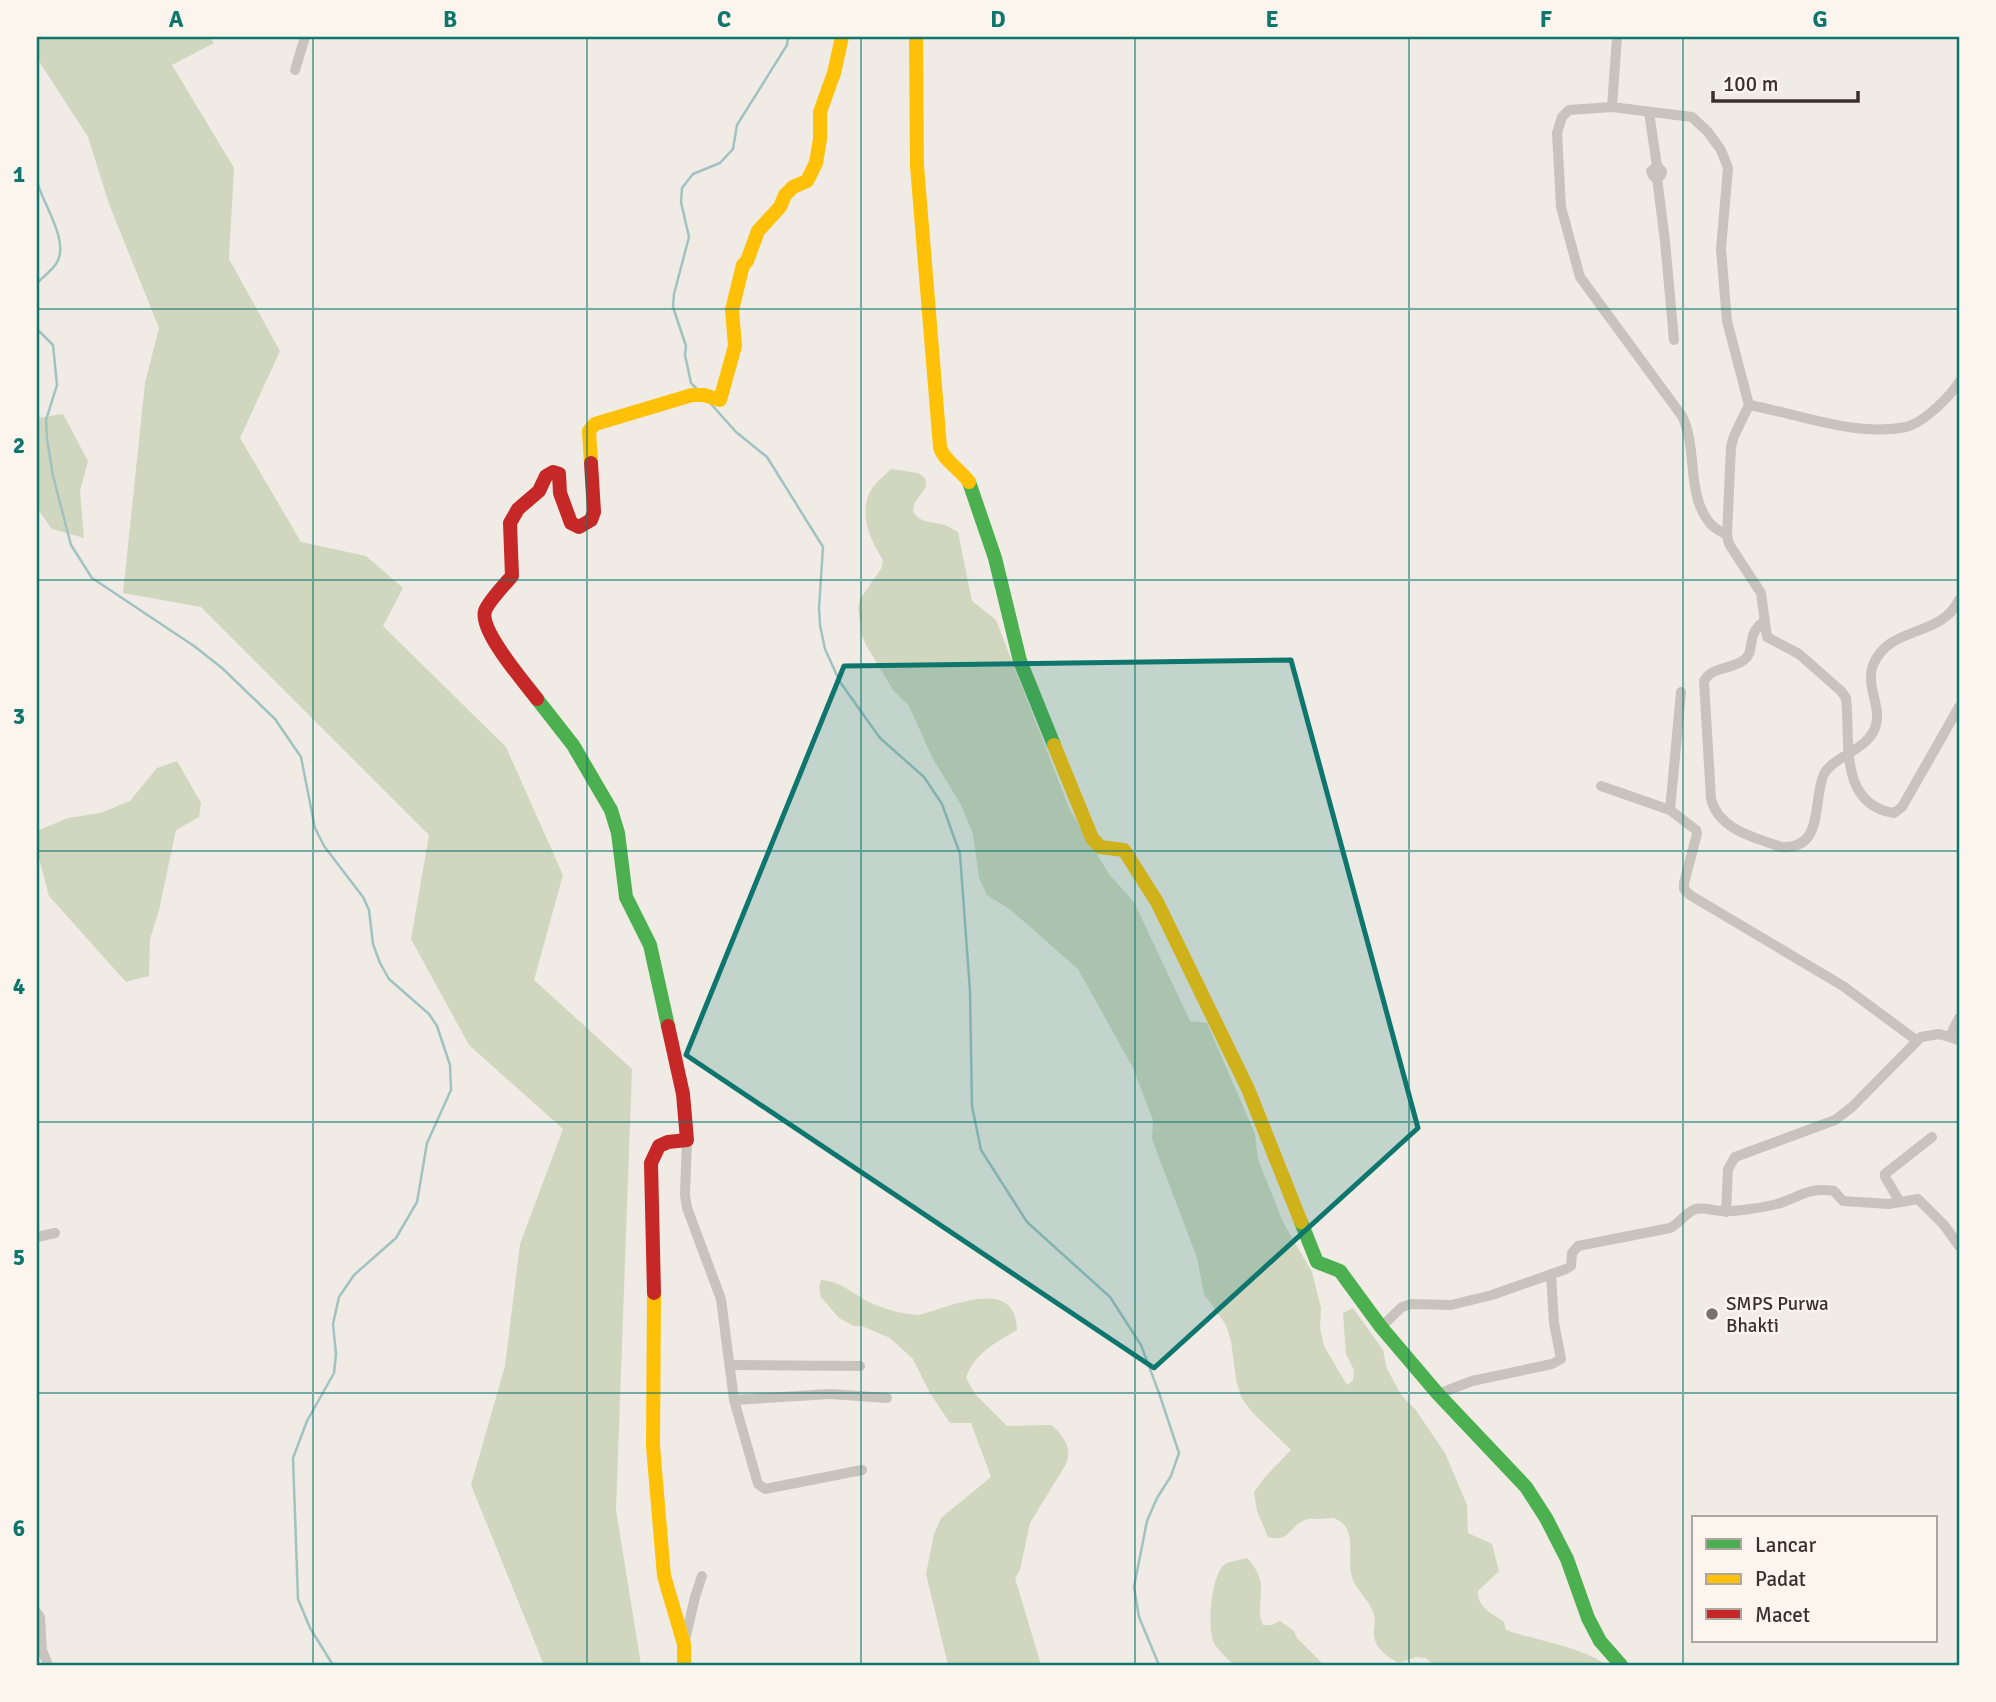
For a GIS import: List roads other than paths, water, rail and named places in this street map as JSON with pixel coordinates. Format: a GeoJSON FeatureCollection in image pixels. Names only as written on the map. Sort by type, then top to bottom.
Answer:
{"type":"FeatureCollection","features":[{"type":"Feature","properties":{"kind":"street"},"geometry":{"type":"LineString","coordinates":[[295,70],[305,37]]}},
{"type":"Feature","properties":{"kind":"street"},"geometry":{"type":"LineString","coordinates":[[842,37],[834,72],[820,112],[820,139],[816,163],[807,181],[793,187],[785,195],[780,207],[758,231],[743,265],[734,301],[733,325],[737,336],[720,400],[704,395],[692,395],[595,425],[589,431],[594,512],[591,520],[579,527],[571,523],[560,493],[559,474],[553,471],[547,476],[539,491],[524,503],[510,523],[512,576],[485,610],[485,623],[507,660],[573,745],[611,810],[618,833],[626,897],[650,945],[683,1094],[687,1140],[687,1208],[717,1284],[726,1325],[734,1400],[758,1484],[765,1489],[862,1470]]}},
{"type":"Feature","properties":{"kind":"street"},"geometry":{"type":"LineString","coordinates":[[916,37],[917,166],[938,437],[943,455],[962,471],[970,484],[995,558],[1020,661],[1094,842],[1103,848],[1124,850],[1149,886],[1248,1089],[1316,1261],[1340,1271],[1381,1327],[1438,1394],[1516,1476],[1535,1500],[1567,1559],[1588,1618],[1600,1641],[1621,1665]]}},
{"type":"Feature","properties":{"kind":"street"},"geometry":{"type":"LineString","coordinates":[[1612,107],[1617,37]]}},
{"type":"Feature","properties":{"kind":"street"},"geometry":{"type":"LineString","coordinates":[[1727,535],[1710,525],[1701,510],[1682,415],[1580,277],[1561,207],[1557,134],[1559,123],[1569,110],[1612,107],[1692,117],[1708,132],[1721,150],[1728,168],[1721,249],[1727,321],[1749,405],[1731,447],[1727,535],[1729,544],[1761,593],[1767,637],[1799,654],[1842,691],[1846,698],[1848,755],[1858,790],[1865,799],[1876,808],[1894,813],[1902,807],[1959,707]]}},
{"type":"Feature","properties":{"kind":"street"},"geometry":{"type":"LineString","coordinates":[[1649,112],[1657,166],[1651,171],[1657,178],[1674,340]]}},
{"type":"Feature","properties":{"kind":"street"},"geometry":{"type":"LineString","coordinates":[[1749,405],[1854,428],[1908,427],[1937,408],[1959,382]]}},
{"type":"Feature","properties":{"kind":"street"},"geometry":{"type":"LineString","coordinates":[[1765,621],[1753,631],[1749,655],[1745,660],[1711,672],[1703,681],[1711,799],[1714,810],[1732,828],[1781,848],[1798,846],[1809,837],[1826,771],[1867,740],[1875,730],[1876,713],[1870,676],[1877,658],[1903,635],[1942,622],[1954,611],[1959,600]]}},
{"type":"Feature","properties":{"kind":"street"},"geometry":{"type":"LineString","coordinates":[[1670,810],[1681,692]]}},
{"type":"Feature","properties":{"kind":"street"},"geometry":{"type":"LineString","coordinates":[[1601,786],[1670,810],[1696,830],[1684,883],[1690,895],[1843,986],[1916,1040]]}},
{"type":"Feature","properties":{"kind":"street"},"geometry":{"type":"LineString","coordinates":[[1726,1212],[1728,1169],[1735,1157],[1835,1119],[1852,1107],[1916,1040],[1926,1034],[1955,1038],[1959,1018]]}},
{"type":"Feature","properties":{"kind":"street"},"geometry":{"type":"LineString","coordinates":[[1900,1202],[1885,1174],[1932,1137]]}},
{"type":"Feature","properties":{"kind":"street"},"geometry":{"type":"LineString","coordinates":[[684,1644],[664,1576],[653,1457],[655,1319],[651,1163],[654,1150],[660,1144],[687,1140]]}},
{"type":"Feature","properties":{"kind":"street"},"geometry":{"type":"LineString","coordinates":[[1381,1327],[1402,1307],[1411,1304],[1451,1305],[1492,1295],[1571,1266],[1572,1253],[1578,1246],[1670,1228],[1679,1224],[1691,1211],[1698,1209],[1726,1212],[1775,1205],[1814,1189],[1834,1191],[1843,1200],[1889,1204],[1914,1199],[1923,1202],[1959,1245]]}},
{"type":"Feature","properties":{"kind":"street"},"geometry":{"type":"LineString","coordinates":[[37,1237],[55,1233]]}},
{"type":"Feature","properties":{"kind":"street"},"geometry":{"type":"LineString","coordinates":[[1438,1394],[1472,1381],[1552,1364],[1560,1359],[1554,1323],[1551,1274]]}},
{"type":"Feature","properties":{"kind":"street"},"geometry":{"type":"LineString","coordinates":[[731,1365],[860,1367]]}},
{"type":"Feature","properties":{"kind":"street"},"geometry":{"type":"LineString","coordinates":[[734,1400],[830,1394],[887,1398]]}},
{"type":"Feature","properties":{"kind":"street"},"geometry":{"type":"LineString","coordinates":[[684,1665],[684,1644],[702,1576]]}},
{"type":"Feature","properties":{"kind":"street"},"geometry":{"type":"LineString","coordinates":[[37,1613],[40,1617],[42,1650],[48,1665]]}},
{"type":"Feature","properties":{"kind":"waterway"},"geometry":{"type":"LineString","coordinates":[[697,389],[691,383],[685,355],[686,346],[673,307],[689,237],[681,202],[682,188],[693,174],[720,163],[733,149],[737,125],[787,45],[788,37]]}},
{"type":"Feature","properties":{"kind":"waterway"},"geometry":{"type":"LineString","coordinates":[[37,181],[54,222],[60,245],[56,264],[37,283]]}},
{"type":"Feature","properties":{"kind":"waterway"},"geometry":{"type":"LineString","coordinates":[[37,329],[53,345],[57,385],[46,420],[47,439],[53,476],[71,545],[92,578],[194,646],[222,668],[275,719],[301,757],[315,828],[324,846],[363,897],[369,910],[373,944],[380,963],[389,979],[429,1014],[437,1026],[450,1065],[451,1090],[427,1143],[417,1202],[396,1238],[354,1275],[339,1297],[333,1324],[336,1354],[334,1373],[307,1421],[293,1458],[298,1599],[310,1628],[333,1665]]}},
{"type":"Feature","properties":{"kind":"waterway"},"geometry":{"type":"LineString","coordinates":[[711,404],[736,432],[767,457],[823,547],[820,625],[825,649],[840,682],[880,738],[924,777],[942,804],[960,854],[970,991],[972,1106],[981,1150],[1027,1222],[1110,1297],[1141,1345],[1159,1393],[1179,1453],[1171,1476],[1147,1521],[1134,1587],[1139,1617],[1159,1665]]}},
{"type":"Feature","properties":{"kind":"place","name":"SMPS Purwa Bhakti"},"geometry":{"type":"Point","coordinates":[1712,1314]}}]}
